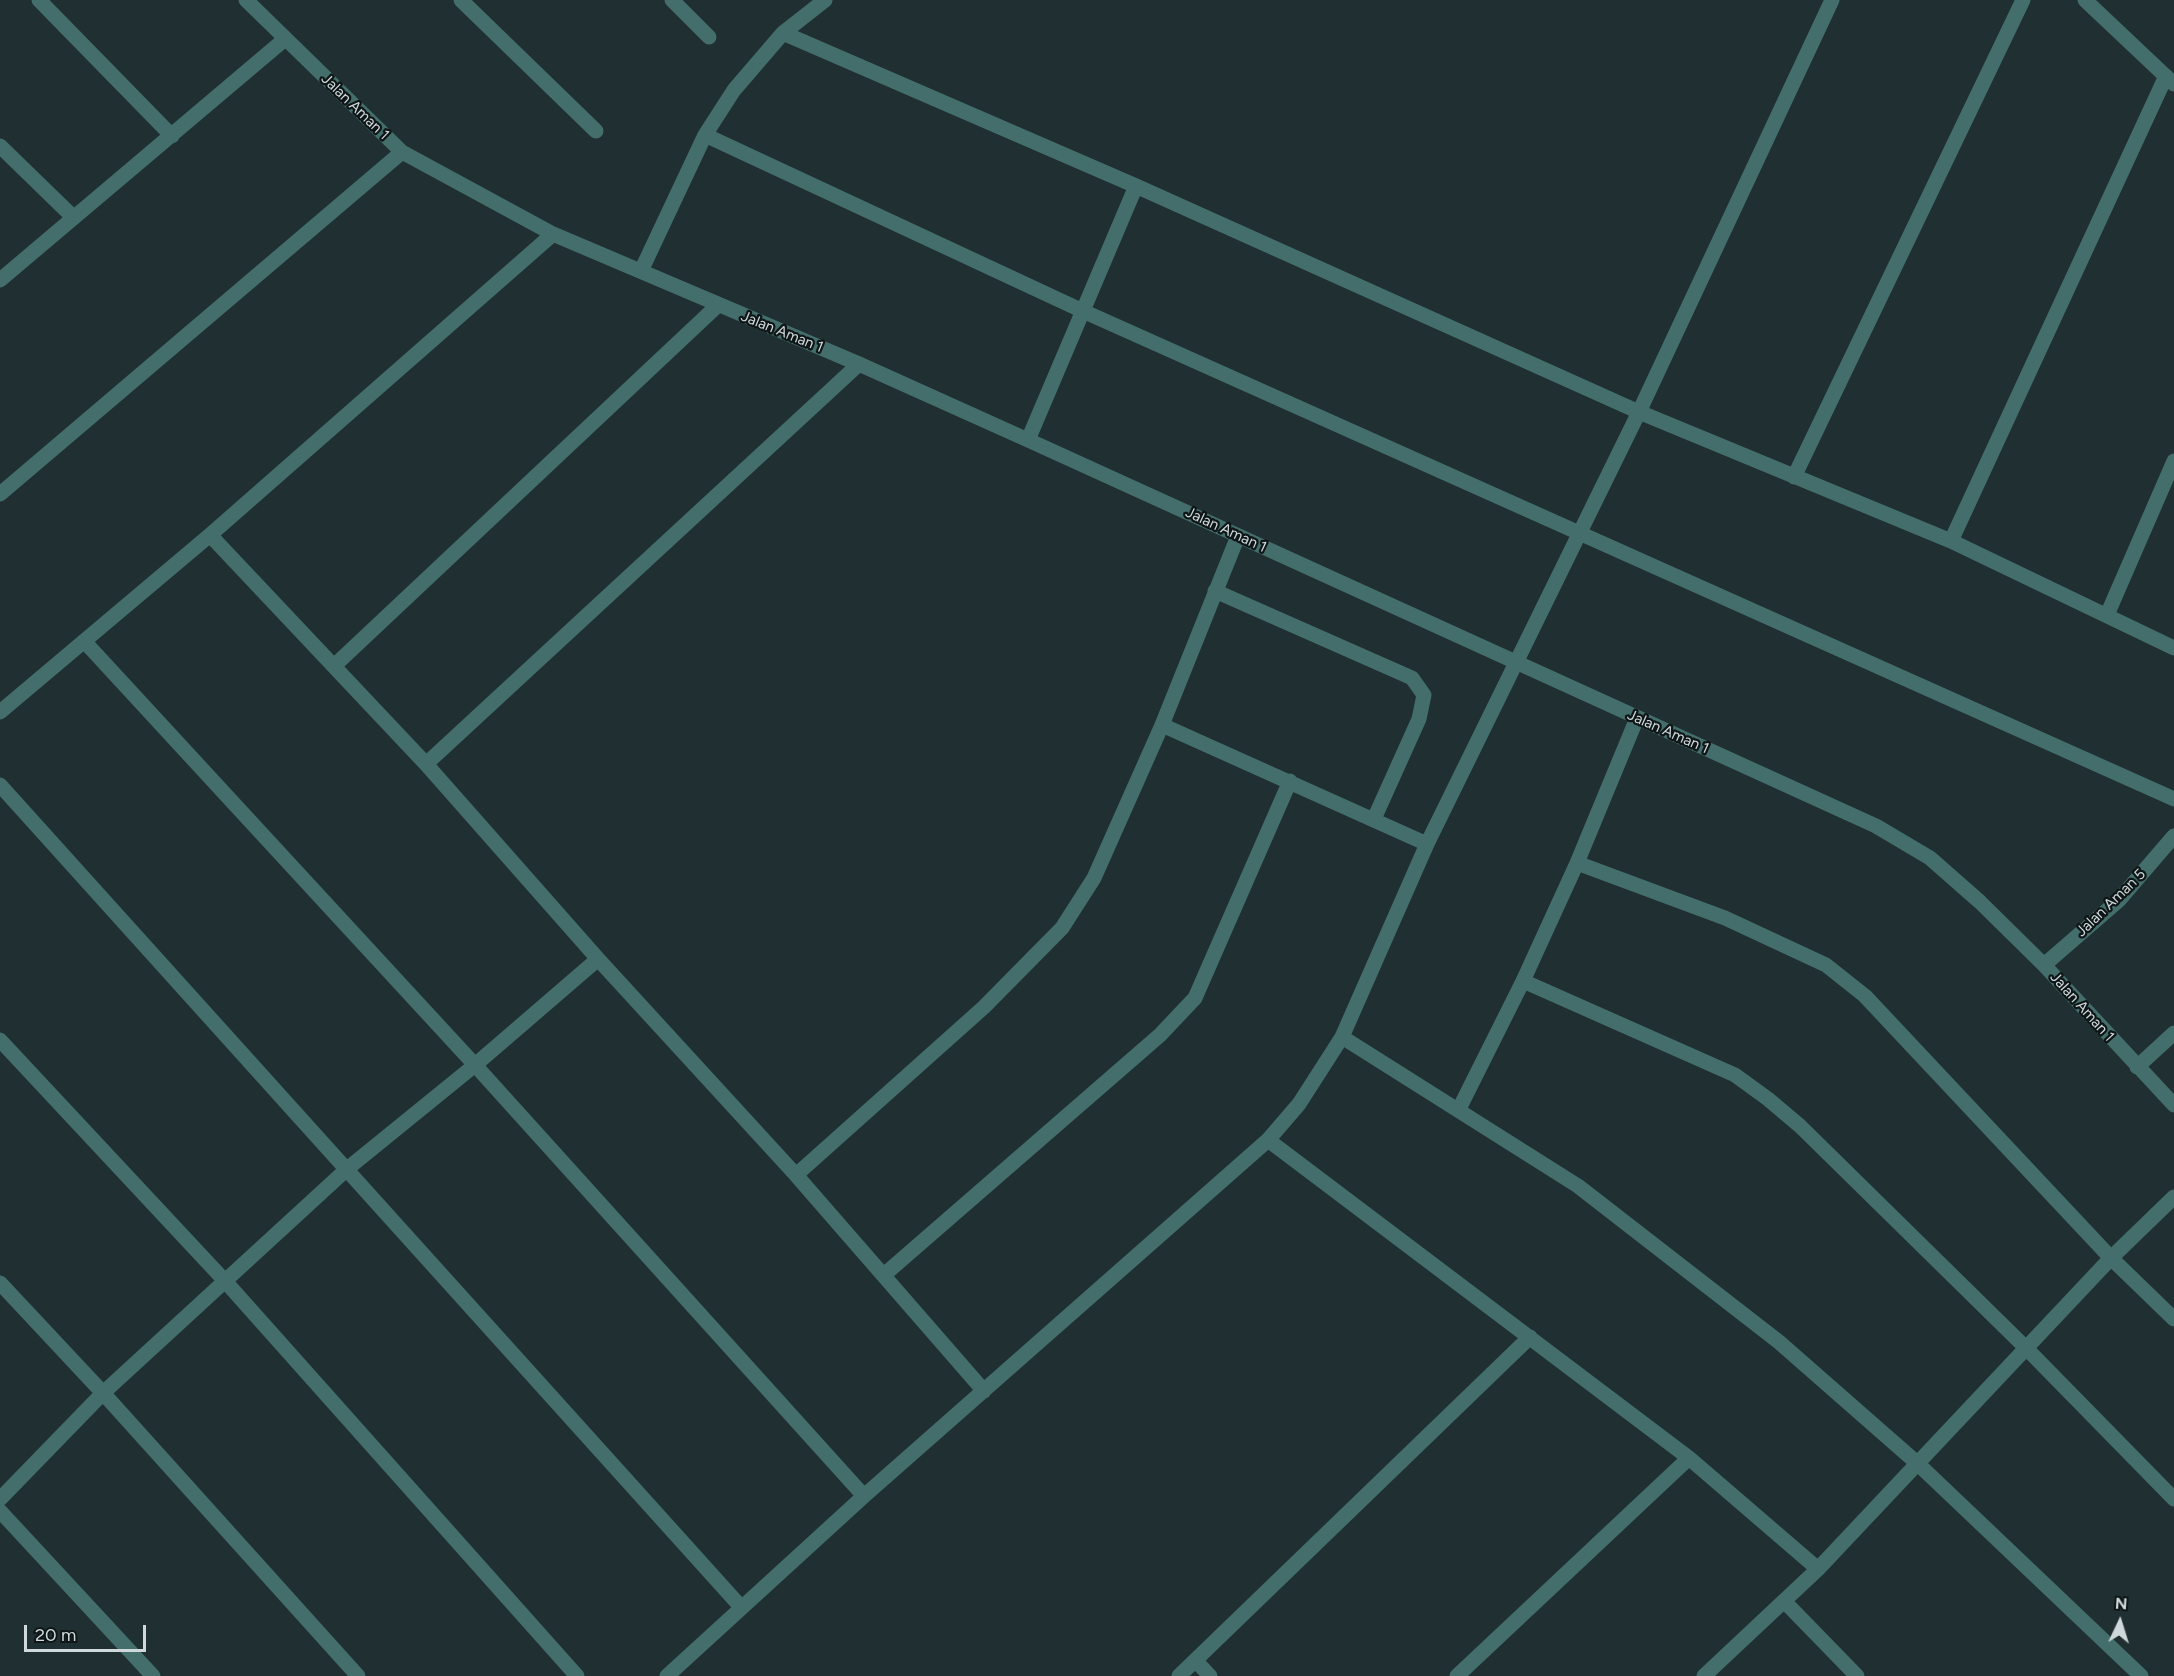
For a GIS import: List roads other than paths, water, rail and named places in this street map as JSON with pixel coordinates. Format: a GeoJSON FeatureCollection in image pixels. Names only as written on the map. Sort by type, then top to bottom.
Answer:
{"type":"FeatureCollection","features":[{"type":"Feature","properties":{"kind":"street"},"geometry":{"type":"LineString","coordinates":[[39,0],[172,136]]}},
{"type":"Feature","properties":{"kind":"street","name":"Jalan Aman 1"},"geometry":{"type":"LineString","coordinates":[[246,0],[402,152],[553,234],[717,306],[859,364],[1876,826],[1930,858],[2044,965],[2174,1105]]}},
{"type":"Feature","properties":{"kind":"street"},"geometry":{"type":"LineString","coordinates":[[461,0],[596,131]]}},
{"type":"Feature","properties":{"kind":"street"},"geometry":{"type":"LineString","coordinates":[[672,0],[709,37]]}},
{"type":"Feature","properties":{"kind":"street"},"geometry":{"type":"LineString","coordinates":[[641,271],[705,135],[734,90],[783,33],[825,0]]}},
{"type":"Feature","properties":{"kind":"street"},"geometry":{"type":"LineString","coordinates":[[667,1676],[864,1496],[1268,1140],[1299,1104],[1342,1037],[1427,844],[1577,534],[1639,412],[1832,0]]}},
{"type":"Feature","properties":{"kind":"street"},"geometry":{"type":"LineString","coordinates":[[1794,477],[2023,0]]}},
{"type":"Feature","properties":{"kind":"street"},"geometry":{"type":"LineString","coordinates":[[1951,541],[2170,80],[2085,0]]}},
{"type":"Feature","properties":{"kind":"street"},"geometry":{"type":"LineString","coordinates":[[783,33],[1136,186],[1639,412],[1951,541],[2174,648]]}},
{"type":"Feature","properties":{"kind":"street"},"geometry":{"type":"LineString","coordinates":[[0,279],[72,216],[172,136],[285,39]]}},
{"type":"Feature","properties":{"kind":"street"},"geometry":{"type":"LineString","coordinates":[[705,135],[1085,312],[1577,534],[2174,799]]}},
{"type":"Feature","properties":{"kind":"street"},"geometry":{"type":"LineString","coordinates":[[0,146],[72,216]]}},
{"type":"Feature","properties":{"kind":"street"},"geometry":{"type":"LineString","coordinates":[[0,494],[402,152]]}},
{"type":"Feature","properties":{"kind":"street"},"geometry":{"type":"LineString","coordinates":[[1028,440],[1085,312],[1136,186]]}},
{"type":"Feature","properties":{"kind":"street"},"geometry":{"type":"LineString","coordinates":[[0,711],[210,536],[553,234]]}},
{"type":"Feature","properties":{"kind":"street"},"geometry":{"type":"LineString","coordinates":[[334,666],[717,306]]}},
{"type":"Feature","properties":{"kind":"street"},"geometry":{"type":"LineString","coordinates":[[426,764],[859,364]]}},
{"type":"Feature","properties":{"kind":"street"},"geometry":{"type":"LineString","coordinates":[[2107,615],[2174,461]]}},
{"type":"Feature","properties":{"kind":"street"},"geometry":{"type":"LineString","coordinates":[[210,536],[426,764],[598,959],[885,1274],[984,1391]]}},
{"type":"Feature","properties":{"kind":"street"},"geometry":{"type":"LineString","coordinates":[[796,1175],[984,1007],[1062,928],[1094,878],[1162,725],[1238,536]]}},
{"type":"Feature","properties":{"kind":"street"},"geometry":{"type":"LineString","coordinates":[[1215,591],[1412,678],[1424,696],[1419,719],[1374,819]]}},
{"type":"Feature","properties":{"kind":"street"},"geometry":{"type":"LineString","coordinates":[[84,641],[475,1065],[864,1496]]}},
{"type":"Feature","properties":{"kind":"street"},"geometry":{"type":"LineString","coordinates":[[1459,1109],[1523,981],[1577,863],[1637,718]]}},
{"type":"Feature","properties":{"kind":"street"},"geometry":{"type":"LineString","coordinates":[[1162,725],[1427,844]]}},
{"type":"Feature","properties":{"kind":"street"},"geometry":{"type":"LineString","coordinates":[[885,1274],[1160,1035],[1195,998],[1290,781]]}},
{"type":"Feature","properties":{"kind":"street"},"geometry":{"type":"LineString","coordinates":[[0,785],[741,1607]]}},
{"type":"Feature","properties":{"kind":"street","name":"Jalan Aman 5"},"geometry":{"type":"LineString","coordinates":[[2044,965],[2119,900],[2174,836]]}},
{"type":"Feature","properties":{"kind":"street"},"geometry":{"type":"LineString","coordinates":[[1577,863],[1725,918],[1826,965],[1865,996],[2111,1258],[2174,1319]]}},
{"type":"Feature","properties":{"kind":"street"},"geometry":{"type":"LineString","coordinates":[[0,1499],[104,1393],[346,1169],[475,1065],[598,959]]}},
{"type":"Feature","properties":{"kind":"street"},"geometry":{"type":"LineString","coordinates":[[1523,981],[1743,1081],[1800,1126],[2027,1349],[2174,1498]]}},
{"type":"Feature","properties":{"kind":"street"},"geometry":{"type":"LineString","coordinates":[[2137,1067],[2174,1033]]}},
{"type":"Feature","properties":{"kind":"street"},"geometry":{"type":"LineString","coordinates":[[1342,1037],[1578,1186],[1779,1342],[1917,1462],[2141,1676]]}},
{"type":"Feature","properties":{"kind":"street"},"geometry":{"type":"LineString","coordinates":[[0,1040],[225,1281],[577,1676]]}},
{"type":"Feature","properties":{"kind":"street"},"geometry":{"type":"LineString","coordinates":[[1268,1140],[1689,1458],[1818,1569]]}},
{"type":"Feature","properties":{"kind":"street"},"geometry":{"type":"LineString","coordinates":[[1704,1676],[1818,1569],[2111,1258],[2174,1197]]}},
{"type":"Feature","properties":{"kind":"street"},"geometry":{"type":"LineString","coordinates":[[0,1283],[104,1393],[358,1676]]}},
{"type":"Feature","properties":{"kind":"street"},"geometry":{"type":"LineString","coordinates":[[1179,1676],[1530,1337]]}},
{"type":"Feature","properties":{"kind":"street"},"geometry":{"type":"LineString","coordinates":[[1456,1676],[1689,1458]]}},
{"type":"Feature","properties":{"kind":"street"},"geometry":{"type":"LineString","coordinates":[[0,1510],[153,1676]]}},
{"type":"Feature","properties":{"kind":"street"},"geometry":{"type":"LineString","coordinates":[[1784,1601],[1857,1676]]}},
{"type":"Feature","properties":{"kind":"street"},"geometry":{"type":"LineString","coordinates":[[1196,1661],[1210,1676]]}}]}
